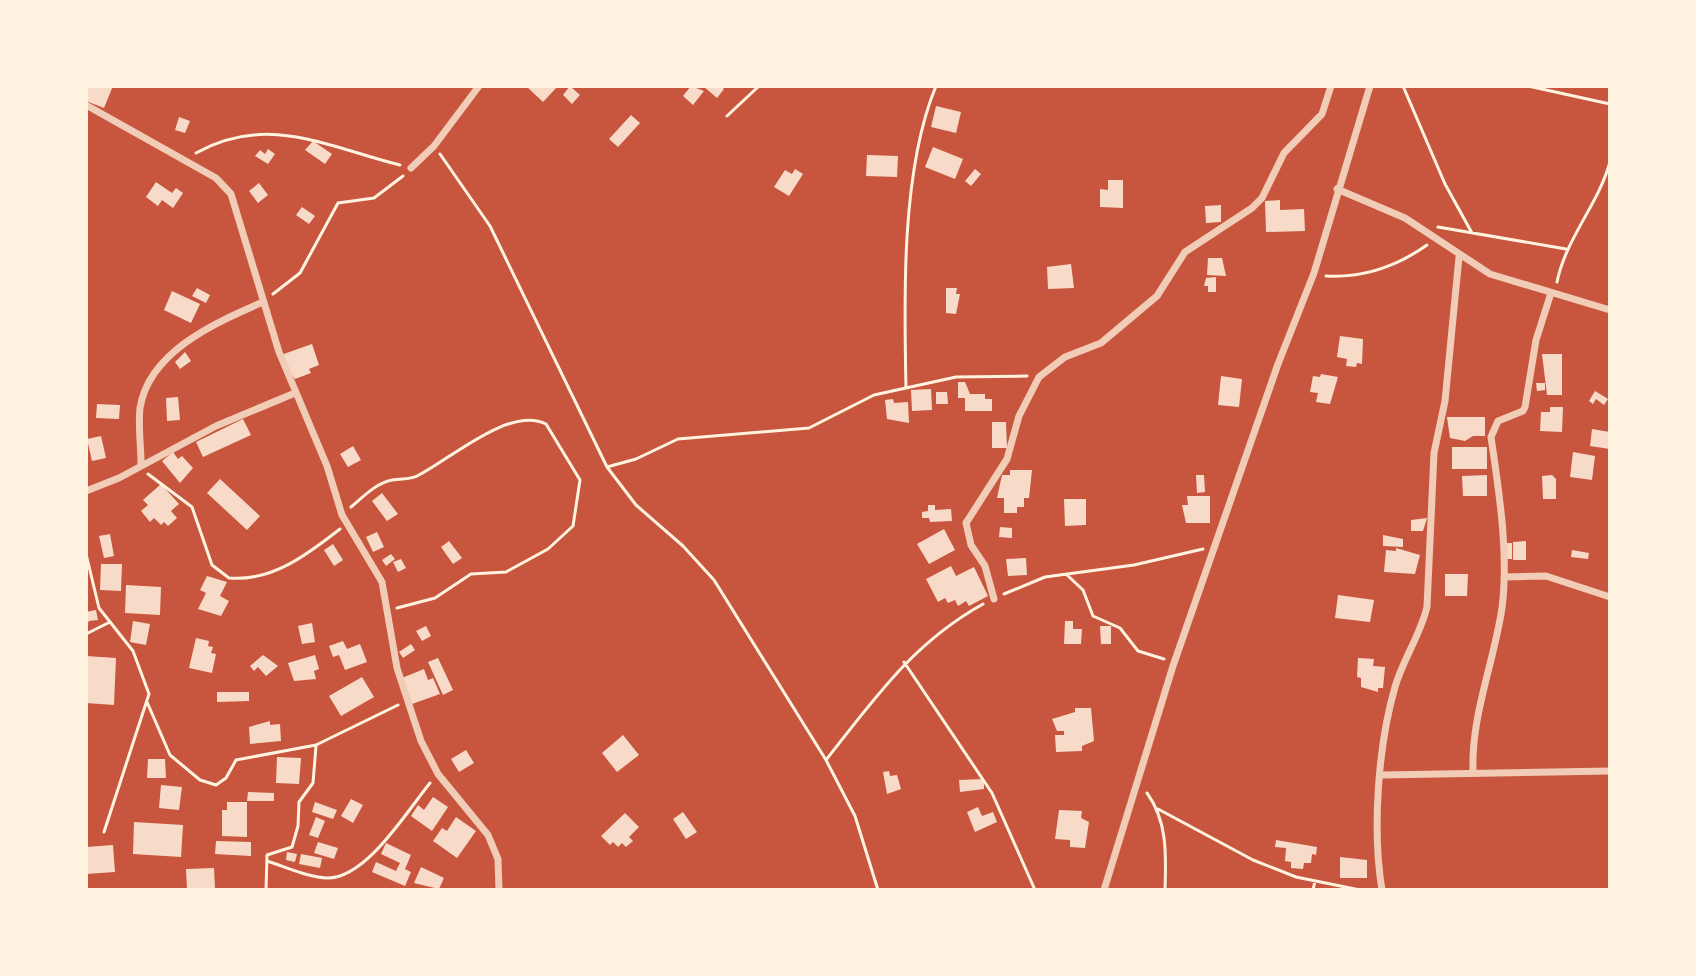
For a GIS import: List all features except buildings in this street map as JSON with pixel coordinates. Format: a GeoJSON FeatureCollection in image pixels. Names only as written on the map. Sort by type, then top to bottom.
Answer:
{"type":"FeatureCollection","features":[{"type":"Feature","properties":{"kind":"street"},"geometry":{"type":"LineString","coordinates":[[411,168],[434,146],[479,86]]}},
{"type":"Feature","properties":{"kind":"street"},"geometry":{"type":"LineString","coordinates":[[994,599],[985,566],[971,545],[966,523],[1007,459],[1019,416],[1039,377],[1065,357],[1101,343],[1157,296],[1185,252],[1252,208],[1262,198],[1284,153],[1322,114],[1331,86]]}},
{"type":"Feature","properties":{"kind":"street"},"geometry":{"type":"LineString","coordinates":[[1104,890],[1140,784],[1173,666],[1314,273],[1370,86]]}},
{"type":"Feature","properties":{"kind":"street"},"geometry":{"type":"LineString","coordinates":[[86,105],[216,178],[231,194],[263,302],[295,393],[327,466],[342,515],[374,563],[388,611],[407,701],[438,774],[488,835],[498,859],[499,890]]}},
{"type":"Feature","properties":{"kind":"street"},"geometry":{"type":"LineString","coordinates":[[1337,189],[1405,218],[1459,257],[1490,274],[1610,310]]}},
{"type":"Feature","properties":{"kind":"street"},"geometry":{"type":"LineString","coordinates":[[1382,890],[1377,860],[1382,775],[1395,686],[1422,630],[1427,607],[1434,453],[1445,401],[1459,257]]}},
{"type":"Feature","properties":{"kind":"street"},"geometry":{"type":"LineString","coordinates":[[1473,771],[1474,742],[1498,630],[1504,577],[1491,437],[1498,421],[1523,411],[1525,407],[1536,340],[1552,294]]}},
{"type":"Feature","properties":{"kind":"street"},"geometry":{"type":"LineString","coordinates":[[138,466],[140,408],[156,374],[196,335],[263,302]]}},
{"type":"Feature","properties":{"kind":"street"},"geometry":{"type":"LineString","coordinates":[[86,491],[216,426],[295,393]]}},
{"type":"Feature","properties":{"kind":"street"},"geometry":{"type":"LineString","coordinates":[[1504,577],[1546,576],[1610,597]]}},
{"type":"Feature","properties":{"kind":"street"},"geometry":{"type":"LineString","coordinates":[[1382,775],[1473,771],[1610,771]]}},
{"type":"Feature","properties":{"kind":"path"},"geometry":{"type":"LineString","coordinates":[[727,116],[759,86]]}},
{"type":"Feature","properties":{"kind":"path"},"geometry":{"type":"LineString","coordinates":[[906,388],[909,216],[924,125],[936,86]]}},
{"type":"Feature","properties":{"kind":"path"},"geometry":{"type":"LineString","coordinates":[[1403,86],[1451,196],[1472,233]]}},
{"type":"Feature","properties":{"kind":"path"},"geometry":{"type":"LineString","coordinates":[[1528,86],[1610,104]]}},
{"type":"Feature","properties":{"kind":"path"},"geometry":{"type":"LineString","coordinates":[[184,160],[221,139],[270,133],[317,140],[411,168]]}},
{"type":"Feature","properties":{"kind":"path"},"geometry":{"type":"LineString","coordinates":[[434,146],[490,226],[607,467],[636,505],[683,546],[714,580],[826,760],[855,816],[878,890]]}},
{"type":"Feature","properties":{"kind":"path"},"geometry":{"type":"LineString","coordinates":[[1552,294],[1566,249],[1600,189],[1610,162]]}},
{"type":"Feature","properties":{"kind":"path"},"geometry":{"type":"LineString","coordinates":[[263,302],[300,273],[338,203],[374,198],[411,168]]}},
{"type":"Feature","properties":{"kind":"path"},"geometry":{"type":"LineString","coordinates":[[1419,227],[1566,249]]}},
{"type":"Feature","properties":{"kind":"path"},"geometry":{"type":"LineString","coordinates":[[1314,273],[1365,274],[1389,267],[1435,240]]}},
{"type":"Feature","properties":{"kind":"path"},"geometry":{"type":"LineString","coordinates":[[607,467],[636,459],[678,439],[809,428],[874,395],[956,377],[994,374],[1039,377]]}},
{"type":"Feature","properties":{"kind":"path"},"geometry":{"type":"LineString","coordinates":[[342,515],[377,486],[418,475],[480,437],[519,422],[538,420],[546,424],[576,469],[580,490],[573,526],[548,549],[506,572],[471,574],[435,598],[388,611]]}},
{"type":"Feature","properties":{"kind":"path"},"geometry":{"type":"LineString","coordinates":[[138,466],[192,507],[212,565],[229,578],[266,575],[317,547],[346,524]]}},
{"type":"Feature","properties":{"kind":"path"},"geometry":{"type":"LineString","coordinates":[[826,760],[904,661],[948,624],[994,599],[1045,577],[1134,565],[1215,546]]}},
{"type":"Feature","properties":{"kind":"path"},"geometry":{"type":"LineString","coordinates":[[86,554],[99,608],[133,651],[143,671],[147,702],[170,755],[211,784],[221,783],[236,760],[316,745],[407,701]]}},
{"type":"Feature","properties":{"kind":"path"},"geometry":{"type":"LineString","coordinates":[[1065,574],[1083,590],[1093,616],[1120,628],[1138,651],[1161,658],[1173,666]]}},
{"type":"Feature","properties":{"kind":"path"},"geometry":{"type":"LineString","coordinates":[[86,634],[110,622]]}},
{"type":"Feature","properties":{"kind":"path"},"geometry":{"type":"LineString","coordinates":[[904,661],[992,793],[1035,890]]}},
{"type":"Feature","properties":{"kind":"path"},"geometry":{"type":"LineString","coordinates":[[104,832],[129,747],[147,702]]}},
{"type":"Feature","properties":{"kind":"path"},"geometry":{"type":"LineString","coordinates":[[266,890],[270,853],[292,847],[299,802],[313,783],[316,745]]}},
{"type":"Feature","properties":{"kind":"path"},"geometry":{"type":"LineString","coordinates":[[267,861],[324,878],[344,875],[364,864],[438,774]]}},
{"type":"Feature","properties":{"kind":"path"},"geometry":{"type":"LineString","coordinates":[[1140,784],[1158,809],[1166,845],[1165,890]]}},
{"type":"Feature","properties":{"kind":"path"},"geometry":{"type":"LineString","coordinates":[[1158,809],[1253,860],[1315,881],[1360,890]]}},
{"type":"Feature","properties":{"kind":"path"},"geometry":{"type":"LineString","coordinates":[[1313,890],[1315,881]]}}]}
